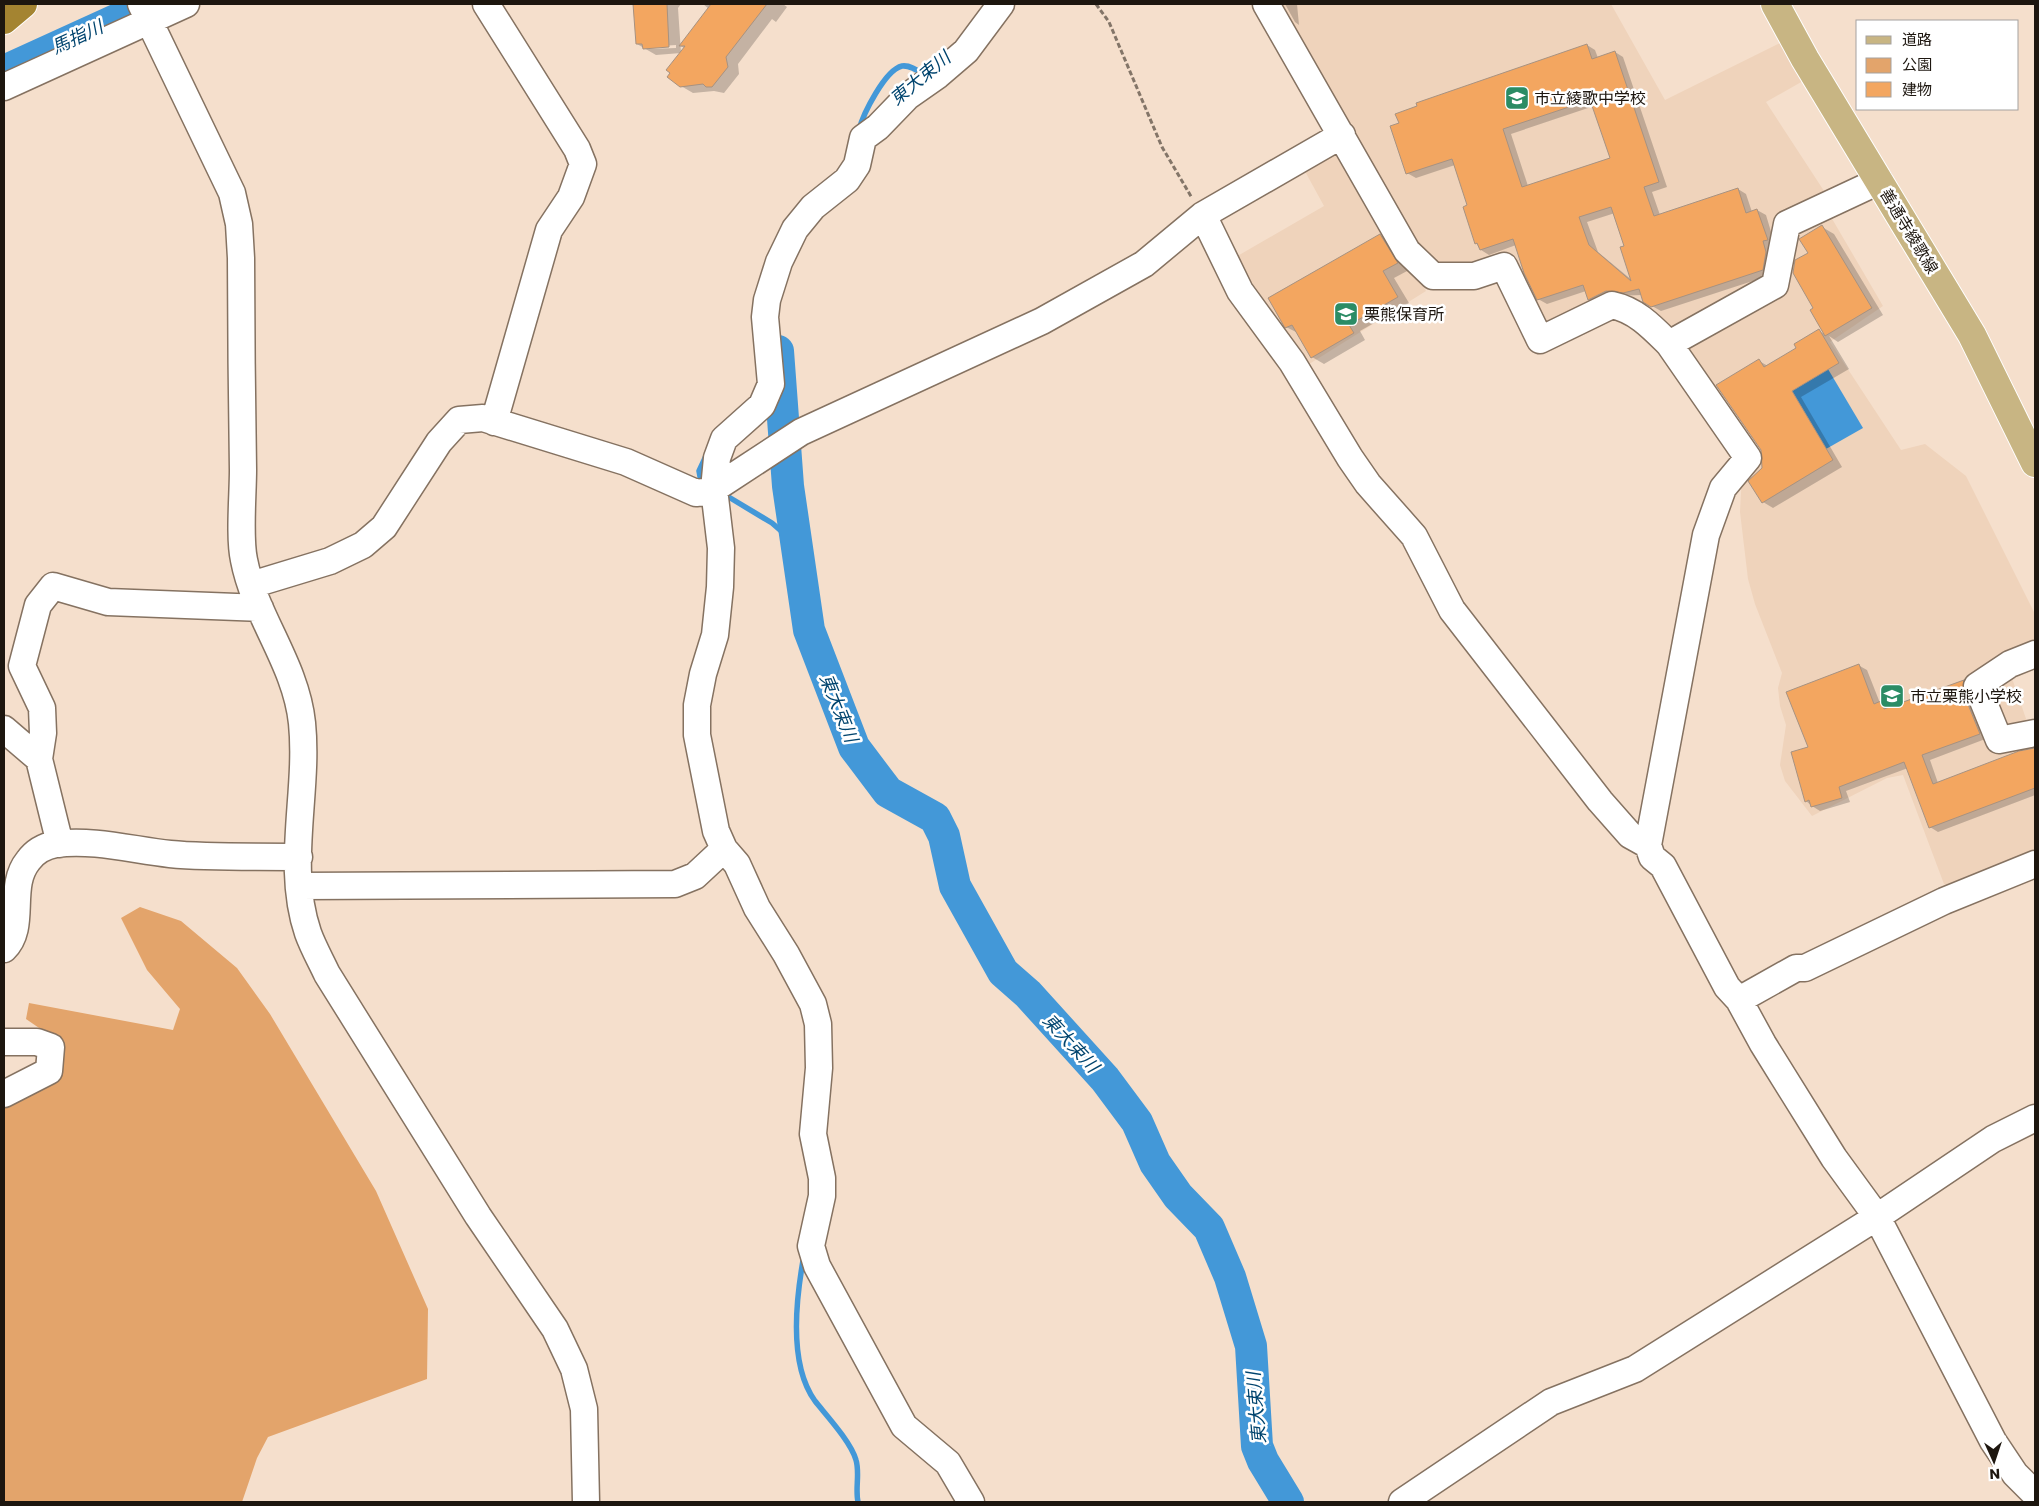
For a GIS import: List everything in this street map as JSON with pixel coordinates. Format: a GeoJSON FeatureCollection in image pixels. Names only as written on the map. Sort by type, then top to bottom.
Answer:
{"type":"FeatureCollection","features":[{"type":"Feature","properties":{"kind":"highway"},"geometry":{"type":"LineString","coordinates":[[4,20],[23,4]]}},
{"type":"Feature","properties":{"kind":"main road","name":"善通寺綾歌線"},"geometry":{"type":"LineString","coordinates":[[1775,4],[1972,335],[2032,450]]}},
{"type":"Feature","properties":{"kind":"street"},"geometry":{"type":"LineString","coordinates":[[4,87],[145,12],[186,4]]}},
{"type":"Feature","properties":{"kind":"street"},"geometry":{"type":"LineString","coordinates":[[486,4],[577,149],[583,164],[571,197],[549,230],[494,422]]}},
{"type":"Feature","properties":{"kind":"street"},"geometry":{"type":"LineString","coordinates":[[971,1502],[948,1463],[904,1426],[816,1266],[811,1246],[822,1196],[822,1178],[813,1134],[819,1068],[818,1024],[809,996],[757,908],[737,864],[721,852],[697,727],[697,704],[703,674],[715,635],[720,587],[720,548],[714,489],[717,458],[724,439],[762,405],[771,384],[765,317],[767,300],[779,262],[795,229],[813,208],[847,180],[857,165],[863,138],[873,131],[908,96],[938,75],[966,51],[1002,4]]}},
{"type":"Feature","properties":{"kind":"street"},"geometry":{"type":"LineString","coordinates":[[1266,4],[1407,251],[1432,276],[1474,276],[1504,266],[1540,340],[1612,305],[1625,308],[1640,317],[1669,344],[1748,458],[1723,488],[1706,535],[1648,845],[1652,858],[1663,866],[1726,987],[1739,1000],[1763,1044],[1834,1158],[1877,1217],[1993,1441],[2016,1474],[2035,1494]]}},
{"type":"Feature","properties":{"kind":"street"},"geometry":{"type":"LineString","coordinates":[[145,12],[232,193],[239,224],[241,258],[243,559],[255,596],[289,669],[302,722],[303,758],[298,857],[300,886],[308,933],[327,974],[478,1216],[555,1330],[574,1369],[584,1409],[586,1502]]}},
{"type":"Feature","properties":{"kind":"street"},"geometry":{"type":"LineString","coordinates":[[60,844],[39,759],[43,733],[42,708],[22,666],[38,605],[53,586],[108,602],[255,596],[363,545],[384,527],[439,442],[459,420],[483,418],[626,462],[696,493],[714,489],[802,432],[1042,321],[1144,264],[1203,215],[1342,135]]}},
{"type":"Feature","properties":{"kind":"street"},"geometry":{"type":"LineString","coordinates":[[1669,344],[1774,285],[1787,224],[1879,181]]}},
{"type":"Feature","properties":{"kind":"street"},"geometry":{"type":"LineString","coordinates":[[1203,215],[1240,291],[1292,362],[1350,458],[1368,484],[1414,536],[1452,610],[1600,801],[1630,835],[1648,845]]}},
{"type":"Feature","properties":{"kind":"street"},"geometry":{"type":"LineString","coordinates":[[2035,654],[2010,664],[1978,686],[1999,740],[2035,733]]}},
{"type":"Feature","properties":{"kind":"street"},"geometry":{"type":"LineString","coordinates":[[4,730],[39,759]]}},
{"type":"Feature","properties":{"kind":"street"},"geometry":{"type":"LineString","coordinates":[[4,949],[15,934],[17,885],[26,862],[36,851],[60,844],[80,843],[172,854],[298,857]]}},
{"type":"Feature","properties":{"kind":"street"},"geometry":{"type":"LineString","coordinates":[[300,886],[675,884],[695,876],[721,852]]}},
{"type":"Feature","properties":{"kind":"street"},"geometry":{"type":"LineString","coordinates":[[1739,1000],[1796,968],[1804,968],[1944,901],[2035,864]]}},
{"type":"Feature","properties":{"kind":"street"},"geometry":{"type":"LineString","coordinates":[[4,1042],[38,1042],[51,1047],[49,1071],[4,1094]]}},
{"type":"Feature","properties":{"kind":"street"},"geometry":{"type":"LineString","coordinates":[[1402,1502],[1552,1402],[1634,1369],[1877,1217],[1993,1139],[2035,1118]]}},
{"type":"Feature","properties":{"kind":"path"},"geometry":{"type":"LineString","coordinates":[[1096,4],[1109,22],[1162,147],[1203,215]]}},
{"type":"Feature","properties":{"kind":"shaded area"},"geometry":{"type":"Polygon","coordinates":[[[1272,4],[1611,4],[1665,100],[1780,43],[1803,81],[1766,102],[1826,194],[1831,217],[1883,306],[1830,342],[1901,450],[1925,444],[1966,476],[2035,614],[2035,647],[2006,661],[2033,739],[2035,739],[2035,857],[1958,889],[1944,884],[1903,775],[1887,778],[1812,816],[1785,781],[1780,765],[1786,725],[1780,706],[1778,688],[1782,673],[1755,604],[1748,579],[1740,512],[1742,474],[1678,335],[1667,324],[1631,305],[1552,329],[1538,323],[1507,258],[1440,270],[1411,248],[1272,4]]]}},
{"type":"Feature","properties":{"kind":"shaded area"},"geometry":{"type":"Polygon","coordinates":[[[1340,143],[1426,291],[1306,366],[1252,289],[1234,258],[1324,206],[1301,164],[1340,143]]]}},
{"type":"Feature","properties":{"kind":"green space"},"geometry":{"type":"Polygon","coordinates":[[[140,907],[181,921],[237,968],[270,1014],[376,1191],[428,1309],[427,1379],[268,1437],[257,1458],[242,1502],[4,1502],[4,1082],[35,1063],[42,1030],[26,1019],[29,1003],[173,1030],[180,1009],[147,970],[121,918],[140,907]]]}},
{"type":"Feature","properties":{"kind":"water"},"geometry":{"type":"Polygon","coordinates":[[[1828,369],[1863,428],[1826,449],[1792,391],[1828,369]]]}},
{"type":"Feature","properties":{"kind":"building"},"geometry":{"type":"Polygon","coordinates":[[[633,4],[667,4],[669,47],[643,49],[642,44],[636,44],[633,4]]]}},
{"type":"Feature","properties":{"kind":"building"},"geometry":{"type":"Polygon","coordinates":[[[711,4],[767,4],[726,57],[728,67],[712,87],[706,87],[703,84],[680,87],[667,77],[670,73],[666,70],[685,46],[679,46],[711,4]]]}},
{"type":"Feature","properties":{"kind":"building"},"geometry":{"type":"Polygon","coordinates":[[[1587,44],[1592,59],[1615,51],[1659,182],[1644,187],[1654,216],[1738,188],[1746,213],[1757,209],[1768,240],[1763,241],[1766,252],[1763,270],[1651,307],[1643,302],[1639,289],[1623,293],[1606,291],[1588,300],[1583,285],[1537,300],[1524,273],[1513,239],[1480,250],[1477,243],[1475,244],[1463,207],[1467,205],[1452,159],[1406,174],[1390,126],[1399,123],[1395,114],[1417,106],[1416,103],[1587,44]],[[1590,100],[1503,129],[1522,187],[1610,158],[1590,100]],[[1611,207],[1579,217],[1589,245],[1631,281],[1620,247],[1624,246],[1611,207]]]}},
{"type":"Feature","properties":{"kind":"building"},"geometry":{"type":"Polygon","coordinates":[[[1822,225],[1872,308],[1825,336],[1810,310],[1813,308],[1793,273],[1795,260],[1808,253],[1799,239],[1822,225]]]}},
{"type":"Feature","properties":{"kind":"building"},"geometry":{"type":"Polygon","coordinates":[[[1380,234],[1398,263],[1383,271],[1398,297],[1349,325],[1354,333],[1311,358],[1292,325],[1285,328],[1268,298],[1380,234]]]}},
{"type":"Feature","properties":{"kind":"building"},"geometry":{"type":"Polygon","coordinates":[[[1819,329],[1839,363],[1792,391],[1833,460],[1762,503],[1748,481],[1762,468],[1761,450],[1716,385],[1759,359],[1764,367],[1796,348],[1794,344],[1819,329]]]}},
{"type":"Feature","properties":{"kind":"building"},"geometry":{"type":"Polygon","coordinates":[[[1859,664],[1874,704],[1881,701],[1884,709],[1964,680],[1963,692],[1980,734],[1922,755],[1933,784],[2019,751],[2035,748],[2035,788],[1929,828],[1904,762],[1839,787],[1842,798],[1811,807],[1809,800],[1805,802],[1791,752],[1808,747],[1786,692],[1859,664]]]}},
{"type":"Feature","properties":{"kind":"waterway","name":"馬指川"},"geometry":{"type":"LineString","coordinates":[[4,71],[151,4]]}},
{"type":"Feature","properties":{"kind":"waterway"},"geometry":{"type":"LineString","coordinates":[[859,130],[876,94],[895,69],[908,66],[923,74]]}},
{"type":"Feature","properties":{"kind":"waterway","name":"東大束川"},"geometry":{"type":"LineString","coordinates":[[778,351],[788,486],[809,630],[854,747],[888,792],[935,818],[944,836],[955,886],[1003,972],[1028,994],[1105,1079],[1137,1122],[1155,1163],[1178,1196],[1209,1228],[1230,1277],[1251,1346],[1257,1446],[1263,1461],[1288,1502]]}},
{"type":"Feature","properties":{"kind":"waterway"},"geometry":{"type":"LineString","coordinates":[[701,482],[699,471],[706,456]]}},
{"type":"Feature","properties":{"kind":"waterway"},"geometry":{"type":"LineString","coordinates":[[727,496],[772,523],[796,544]]}},
{"type":"Feature","properties":{"kind":"waterway"},"geometry":{"type":"LineString","coordinates":[[804,1255],[796,1330],[801,1369],[806,1386],[815,1401],[838,1429],[853,1453],[857,1465],[858,1502]]}},
{"type":"Feature","properties":{"kind":"place","name":"市立綾歌中学校"},"geometry":{"type":"Point","coordinates":[1517,98]}},
{"type":"Feature","properties":{"kind":"place","name":"栗熊保育所"},"geometry":{"type":"Point","coordinates":[1346,314]}},
{"type":"Feature","properties":{"kind":"place","name":"市立栗熊小学校"},"geometry":{"type":"Point","coordinates":[1892,696]}}]}
